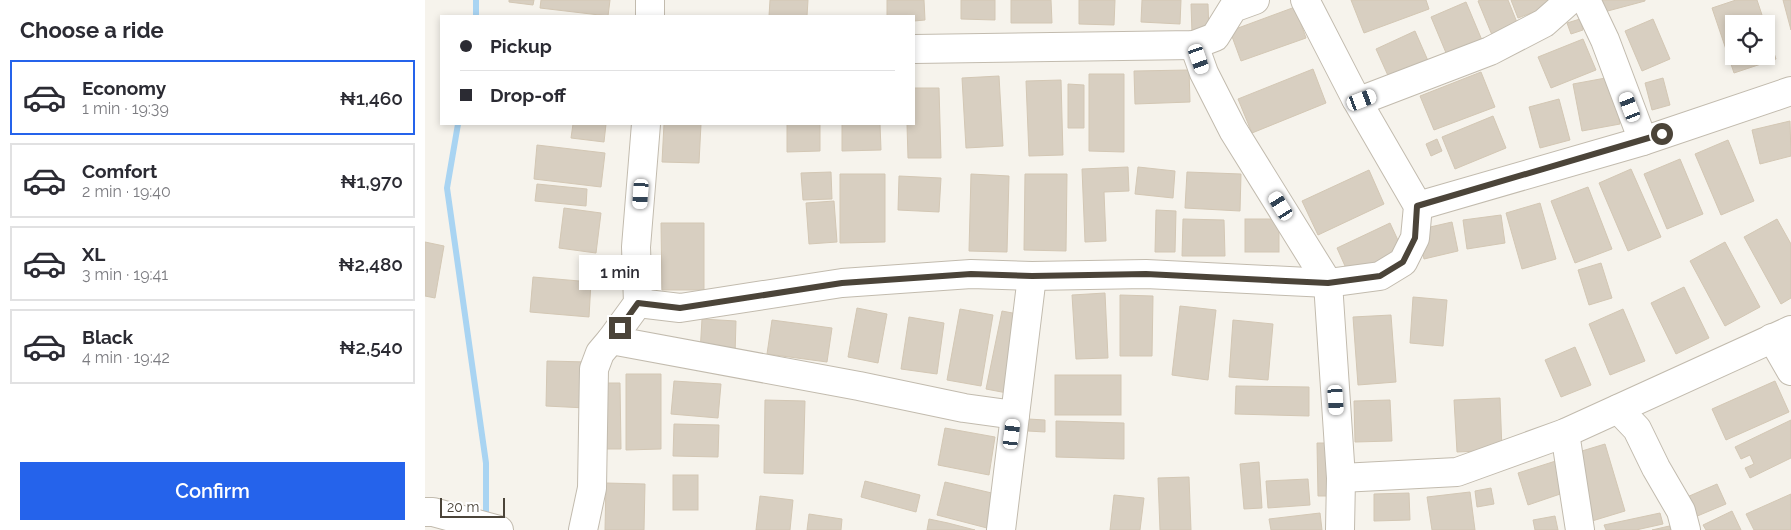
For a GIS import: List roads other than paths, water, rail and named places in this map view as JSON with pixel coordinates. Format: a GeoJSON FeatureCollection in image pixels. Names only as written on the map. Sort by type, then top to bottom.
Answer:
{"type":"FeatureCollection","features":[{"type":"Feature","properties":{"kind":"street"},"geometry":{"type":"LineString","coordinates":[[650,15],[651,0]]}},
{"type":"Feature","properties":{"kind":"street"},"geometry":{"type":"LineString","coordinates":[[915,49],[1194,45],[1215,37],[1233,8],[1255,0]]}},
{"type":"Feature","properties":{"kind":"street"},"geometry":{"type":"LineString","coordinates":[[638,303],[680,308],[842,283],[971,274],[1032,276],[1146,274],[1328,283],[1380,276],[1403,262],[1415,238],[1417,206],[1356,99],[1305,0]]}},
{"type":"Feature","properties":{"kind":"street"},"geometry":{"type":"LineString","coordinates":[[1356,99],[1362,100],[1490,50],[1544,22],[1570,0]]}},
{"type":"Feature","properties":{"kind":"street"},"geometry":{"type":"LineString","coordinates":[[1585,0],[1605,40],[1643,141]]}},
{"type":"Feature","properties":{"kind":"street"},"geometry":{"type":"LineString","coordinates":[[1194,45],[1204,73],[1233,130],[1328,283],[1341,478],[1340,530]]}},
{"type":"Feature","properties":{"kind":"street"},"geometry":{"type":"LineString","coordinates":[[1417,206],[1643,141],[1791,91]]}},
{"type":"Feature","properties":{"kind":"street"},"geometry":{"type":"LineString","coordinates":[[583,530],[592,488],[594,369],[600,353],[638,303],[636,247],[646,125]]}},
{"type":"Feature","properties":{"kind":"street"},"geometry":{"type":"LineString","coordinates":[[1001,530],[1032,276]]}},
{"type":"Feature","properties":{"kind":"street"},"geometry":{"type":"LineString","coordinates":[[1341,478],[1457,472],[1565,433],[1781,334],[1791,371]]}},
{"type":"Feature","properties":{"kind":"street"},"geometry":{"type":"LineString","coordinates":[[611,340],[859,386],[964,408],[1015,415]]}},
{"type":"Feature","properties":{"kind":"street"},"geometry":{"type":"LineString","coordinates":[[1618,409],[1637,428],[1681,511],[1686,530]]}},
{"type":"Feature","properties":{"kind":"street"},"geometry":{"type":"LineString","coordinates":[[1565,433],[1580,530]]}},
{"type":"Feature","properties":{"kind":"street"},"geometry":{"type":"LineString","coordinates":[[425,512],[433,512],[488,527]]}},
{"type":"Feature","properties":{"kind":"waterway"},"geometry":{"type":"LineString","coordinates":[[476,0],[476,15]]}},
{"type":"Feature","properties":{"kind":"waterway"},"geometry":{"type":"LineString","coordinates":[[458,125],[447,188],[486,463],[486,519]]}}]}
